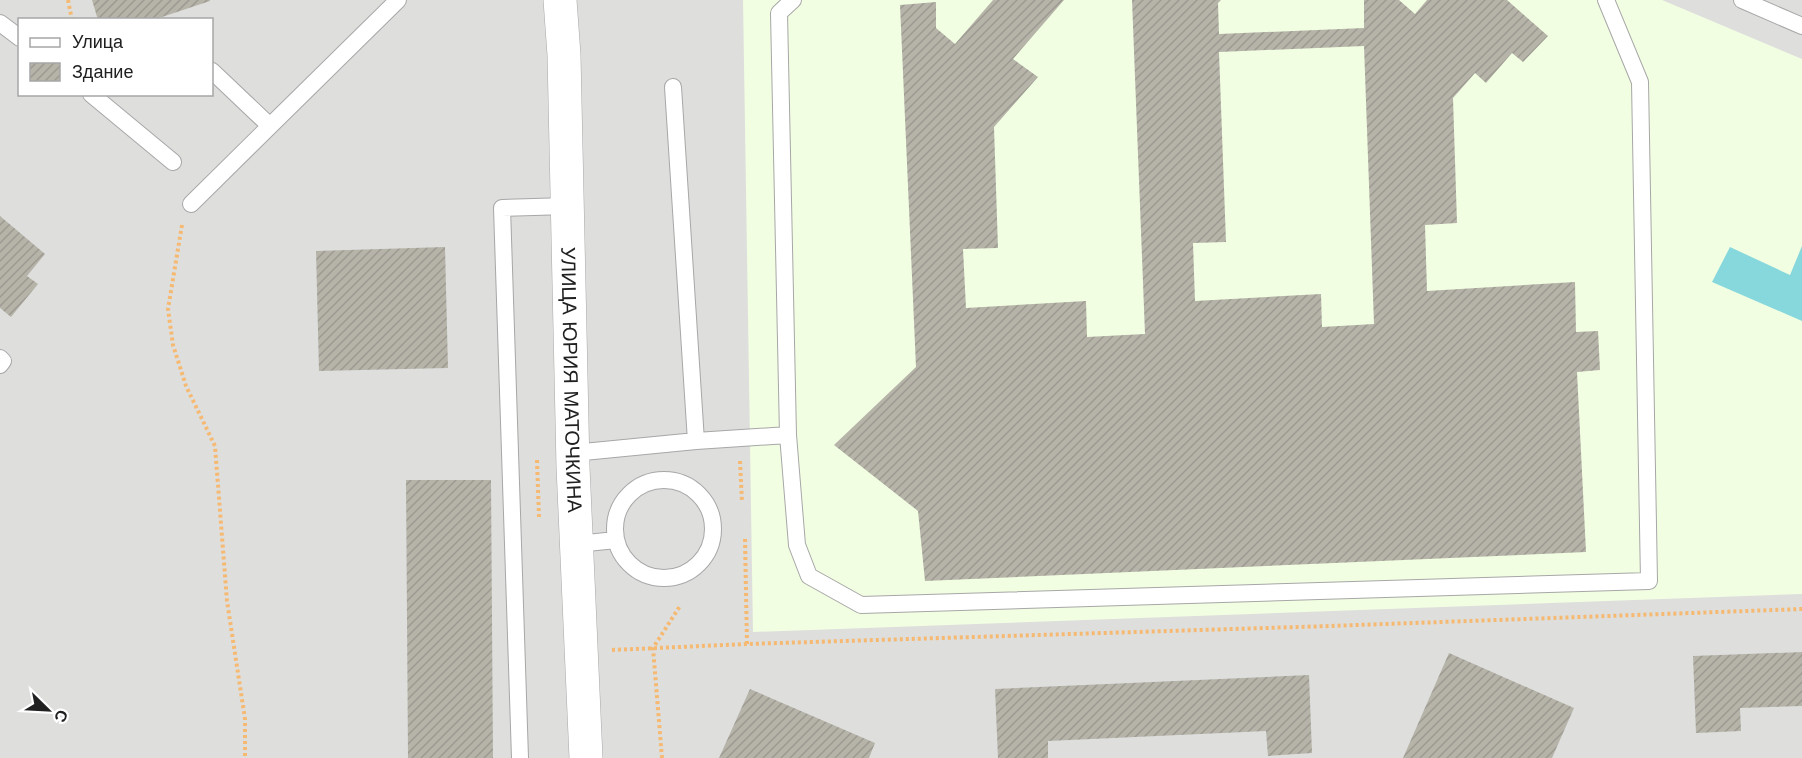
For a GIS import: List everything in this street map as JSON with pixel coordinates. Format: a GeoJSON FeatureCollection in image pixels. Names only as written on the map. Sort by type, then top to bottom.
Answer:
{"type":"FeatureCollection","features":[{"type":"Feature","properties":{"kind":"street","name":"УЛИЦА ЮРИЯ МАТОЧКИНА"},"geometry":{"type":"LineString","coordinates":[[560,0],[564,54],[573,453],[586,758]]}},
{"type":"Feature","properties":{"kind":"lane"},"geometry":{"type":"LineString","coordinates":[[191,204],[398,0]]}},
{"type":"Feature","properties":{"kind":"lane"},"geometry":{"type":"LineString","coordinates":[[793,0],[779,13],[788,435],[797,545],[809,576],[861,605],[1650,581],[1640,82],[1606,0]]}},
{"type":"Feature","properties":{"kind":"lane"},"geometry":{"type":"LineString","coordinates":[[1742,0],[1802,26]]}},
{"type":"Feature","properties":{"kind":"lane"},"geometry":{"type":"LineString","coordinates":[[0,23],[18,36]]}},
{"type":"Feature","properties":{"kind":"lane"},"geometry":{"type":"LineString","coordinates":[[213,72],[270,126]]}},
{"type":"Feature","properties":{"kind":"lane"},"geometry":{"type":"LineString","coordinates":[[673,87],[696,441]]}},
{"type":"Feature","properties":{"kind":"lane"},"geometry":{"type":"LineString","coordinates":[[93,96],[173,162]]}},
{"type":"Feature","properties":{"kind":"lane"},"geometry":{"type":"LineString","coordinates":[[520,758],[502,208],[568,206]]}},
{"type":"Feature","properties":{"kind":"lane"},"geometry":{"type":"LineString","coordinates":[[0,358],[3,361],[0,364]]}},
{"type":"Feature","properties":{"kind":"lane"},"geometry":{"type":"LineString","coordinates":[[573,453],[788,435]]}},
{"type":"Feature","properties":{"kind":"lane"},"geometry":{"type":"LineString","coordinates":[[657,480],[674,480],[702,496],[710,509],[714,525],[713,542],[706,557],[695,569],[680,577],[664,579],[647,576],[633,568],[622,555],[616,540],[615,524],[620,508],[629,495],[642,485],[657,480]]}},
{"type":"Feature","properties":{"kind":"lane"},"geometry":{"type":"LineString","coordinates":[[577,544],[616,540]]}},
{"type":"Feature","properties":{"kind":"path"},"geometry":{"type":"LineString","coordinates":[[68,0],[72,18]]}},
{"type":"Feature","properties":{"kind":"path"},"geometry":{"type":"LineString","coordinates":[[183,221],[168,309],[173,345],[186,386],[215,446],[227,601],[245,720],[246,758]]}},
{"type":"Feature","properties":{"kind":"path"},"geometry":{"type":"LineString","coordinates":[[739,438],[742,502]]}},
{"type":"Feature","properties":{"kind":"path"},"geometry":{"type":"LineString","coordinates":[[745,539],[747,644]]}},
{"type":"Feature","properties":{"kind":"path"},"geometry":{"type":"LineString","coordinates":[[662,758],[653,648],[680,606]]}},
{"type":"Feature","properties":{"kind":"path"},"geometry":{"type":"LineString","coordinates":[[581,652],[747,644],[1802,609]]}},
{"type":"Feature","properties":{"kind":"shaded area"},"geometry":{"type":"Polygon","coordinates":[[[0,0],[1802,0],[1802,758],[0,758],[0,0]]]}},
{"type":"Feature","properties":{"kind":"shaded area"},"geometry":{"type":"Polygon","coordinates":[[[743,0],[1662,0],[1802,59],[1802,594],[753,632],[743,0]]]}},
{"type":"Feature","properties":{"kind":"shaded area"},"geometry":{"type":"Polygon","coordinates":[[[1802,246],[1802,321],[1712,282],[1730,247],[1790,275],[1802,246]]]}},
{"type":"Feature","properties":{"kind":"building"},"geometry":{"type":"Polygon","coordinates":[[[92,0],[210,0],[159,18],[97,18],[92,0]]]}},
{"type":"Feature","properties":{"kind":"building"},"geometry":{"type":"Polygon","coordinates":[[[993,0],[1064,0],[1013,59],[1038,77],[994,127],[998,248],[963,249],[966,308],[1086,301],[1087,337],[1145,334],[1132,0],[1221,0],[1218,3],[1219,34],[1364,28],[1364,0],[1399,0],[1415,14],[1427,0],[1507,0],[1548,36],[1523,62],[1512,53],[1486,83],[1475,73],[1453,98],[1457,223],[1425,225],[1427,291],[1575,282],[1576,332],[1598,331],[1600,370],[1577,372],[1586,552],[925,581],[918,511],[834,445],[916,367],[900,5],[936,2],[936,28],[955,44],[993,0]],[[1364,46],[1219,52],[1226,242],[1193,243],[1195,301],[1321,294],[1322,327],[1374,324],[1364,46]]]}},
{"type":"Feature","properties":{"kind":"building"},"geometry":{"type":"Polygon","coordinates":[[[0,216],[45,254],[27,276],[38,284],[11,317],[0,308],[0,216]]]}},
{"type":"Feature","properties":{"kind":"building"},"geometry":{"type":"Polygon","coordinates":[[[445,247],[448,368],[319,371],[316,251],[445,247]]]}},
{"type":"Feature","properties":{"kind":"building"},"geometry":{"type":"Polygon","coordinates":[[[406,480],[491,480],[493,758],[408,758],[406,480]]]}},
{"type":"Feature","properties":{"kind":"building"},"geometry":{"type":"Polygon","coordinates":[[[1802,652],[1802,706],[1740,708],[1741,731],[1696,733],[1693,656],[1802,652]]]}},
{"type":"Feature","properties":{"kind":"building"},"geometry":{"type":"Polygon","coordinates":[[[1449,653],[1574,708],[1552,758],[1403,758],[1449,653]]]}},
{"type":"Feature","properties":{"kind":"building"},"geometry":{"type":"Polygon","coordinates":[[[1309,675],[1312,753],[1268,756],[1266,731],[1048,741],[1048,758],[998,758],[995,689],[1309,675]]]}},
{"type":"Feature","properties":{"kind":"building"},"geometry":{"type":"Polygon","coordinates":[[[750,689],[875,743],[869,758],[719,758],[750,689]]]}}]}
